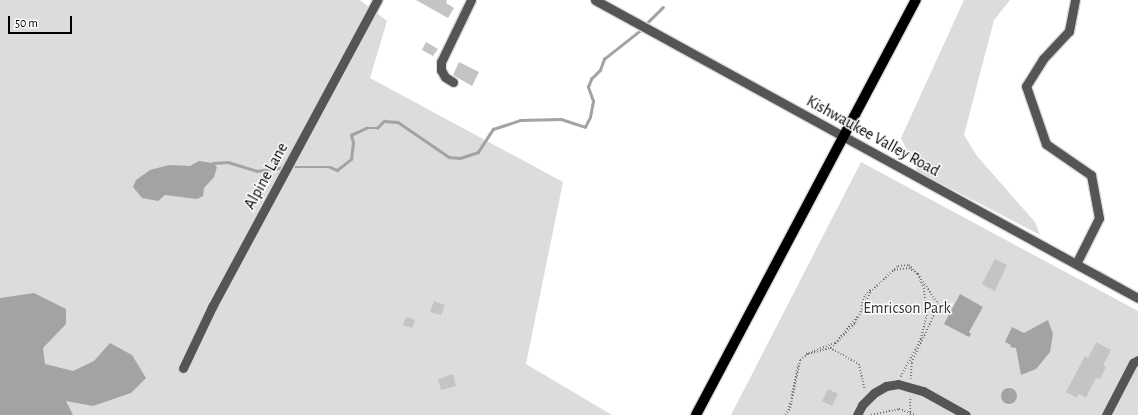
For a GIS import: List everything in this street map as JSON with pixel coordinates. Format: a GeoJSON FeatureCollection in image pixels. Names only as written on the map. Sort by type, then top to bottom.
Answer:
{"type":"FeatureCollection","features":[{"type":"Feature","properties":{"kind":"main road"},"geometry":{"type":"LineString","coordinates":[[696,415],[916,0]]}},
{"type":"Feature","properties":{"kind":"street","name":"Alpine Lane"},"geometry":{"type":"LineString","coordinates":[[183,368],[212,307],[377,0]]}},
{"type":"Feature","properties":{"kind":"street"},"geometry":{"type":"LineString","coordinates":[[453,82],[445,77],[441,70],[441,62],[471,0]]}},
{"type":"Feature","properties":{"kind":"street"},"geometry":{"type":"LineString","coordinates":[[1075,0],[1069,31],[1043,59],[1026,86],[1046,144],[1091,175],[1099,218],[1076,264]]}},
{"type":"Feature","properties":{"kind":"street","name":"Kishwaukee Valley Road"},"geometry":{"type":"LineString","coordinates":[[599,1],[844,138],[1138,298]]}},
{"type":"Feature","properties":{"kind":"street"},"geometry":{"type":"LineString","coordinates":[[1106,415],[1133,363],[1138,360]]}},
{"type":"Feature","properties":{"kind":"street"},"geometry":{"type":"LineString","coordinates":[[857,415],[868,399],[886,386],[898,384],[910,386],[966,415]]}},
{"type":"Feature","properties":{"kind":"path"},"geometry":{"type":"LineString","coordinates":[[785,415],[789,408],[800,359],[807,353],[830,348],[854,322],[868,291],[898,266],[909,265],[918,274],[939,305],[912,363],[910,414]]}},
{"type":"Feature","properties":{"kind":"path"},"geometry":{"type":"LineString","coordinates":[[890,272],[909,268],[918,274],[924,288],[926,315],[922,339],[898,384]]}},
{"type":"Feature","properties":{"kind":"path"},"geometry":{"type":"LineString","coordinates":[[830,348],[859,364],[868,399]]}},
{"type":"Feature","properties":{"kind":"path"},"geometry":{"type":"LineString","coordinates":[[871,415],[889,410],[916,415]]}},
{"type":"Feature","properties":{"kind":"green space"},"geometry":{"type":"Polygon","coordinates":[[[0,0],[360,0],[387,21],[370,78],[563,182],[526,364],[612,415],[0,415],[0,0]]]}},
{"type":"Feature","properties":{"kind":"green space"},"geometry":{"type":"Polygon","coordinates":[[[964,0],[1010,0],[994,20],[964,135],[977,156],[1035,222],[1040,235],[917,171],[901,138],[964,0]]]}},
{"type":"Feature","properties":{"kind":"green space","name":"Emricson Park"},"geometry":{"type":"Polygon","coordinates":[[[861,162],[1138,311],[1138,415],[731,415],[861,162]]]}},
{"type":"Feature","properties":{"kind":"shaded area"},"geometry":{"type":"Polygon","coordinates":[[[199,161],[213,163],[217,167],[214,177],[204,188],[203,196],[197,199],[165,195],[158,201],[142,198],[133,187],[136,180],[150,170],[169,165],[190,166],[199,161]]]}},
{"type":"Feature","properties":{"kind":"shaded area"},"geometry":{"type":"Polygon","coordinates":[[[34,293],[66,309],[66,324],[43,348],[45,364],[73,371],[94,361],[110,343],[132,355],[146,378],[131,393],[93,406],[66,401],[73,415],[0,415],[0,298],[34,293]]]}},
{"type":"Feature","properties":{"kind":"shaded area"},"geometry":{"type":"Polygon","coordinates":[[[960,294],[983,307],[969,332],[971,334],[969,337],[944,324],[960,294]]]}},
{"type":"Feature","properties":{"kind":"shaded area"},"geometry":{"type":"Polygon","coordinates":[[[1048,320],[1053,334],[1050,352],[1036,369],[1021,375],[1016,348],[1010,347],[1011,345],[1005,342],[1012,327],[1024,333],[1048,320]]]}},
{"type":"Feature","properties":{"kind":"shaded area"},"geometry":{"type":"Polygon","coordinates":[[[1006,388],[1012,388],[1017,393],[1015,402],[1012,404],[1006,404],[1001,399],[1001,393],[1006,388]]]}},
{"type":"Feature","properties":{"kind":"building"},"geometry":{"type":"Polygon","coordinates":[[[416,0],[447,0],[446,3],[454,8],[448,18],[416,0]]]}},
{"type":"Feature","properties":{"kind":"building"},"geometry":{"type":"Polygon","coordinates":[[[426,42],[438,49],[433,56],[422,50],[426,42]]]}},
{"type":"Feature","properties":{"kind":"building"},"geometry":{"type":"Polygon","coordinates":[[[459,62],[479,72],[472,86],[453,75],[459,62]]]}},
{"type":"Feature","properties":{"kind":"building"},"geometry":{"type":"Polygon","coordinates":[[[995,259],[1007,265],[995,291],[982,284],[995,259]]]}},
{"type":"Feature","properties":{"kind":"building"},"geometry":{"type":"Polygon","coordinates":[[[434,301],[445,305],[441,315],[430,312],[434,301]]]}},
{"type":"Feature","properties":{"kind":"building"},"geometry":{"type":"Polygon","coordinates":[[[406,317],[415,320],[412,328],[403,325],[406,317]]]}},
{"type":"Feature","properties":{"kind":"building"},"geometry":{"type":"Polygon","coordinates":[[[1096,342],[1111,350],[1103,365],[1106,367],[1100,379],[1096,378],[1086,398],[1079,394],[1077,398],[1066,392],[1085,356],[1088,358],[1096,342]]]}},
{"type":"Feature","properties":{"kind":"building"},"geometry":{"type":"Polygon","coordinates":[[[453,374],[456,386],[441,390],[438,379],[453,374]]]}},
{"type":"Feature","properties":{"kind":"building"},"geometry":{"type":"Polygon","coordinates":[[[828,389],[838,394],[832,406],[822,401],[828,389]]]}},
{"type":"Feature","properties":{"kind":"waterway"},"geometry":{"type":"LineString","coordinates":[[645,25],[663,7]]}},
{"type":"Feature","properties":{"kind":"waterway"},"geometry":{"type":"LineString","coordinates":[[290,167],[330,167],[337,170],[351,159],[353,143],[351,135],[366,128],[377,128],[384,121],[398,122],[449,157],[460,158],[478,152],[493,129],[520,120],[561,119],[585,127],[590,117],[593,101],[588,87],[591,79],[600,70],[604,59],[642,29]]}},
{"type":"Feature","properties":{"kind":"waterway"},"geometry":{"type":"LineString","coordinates":[[213,163],[228,162],[257,171],[285,167]]}}]}
